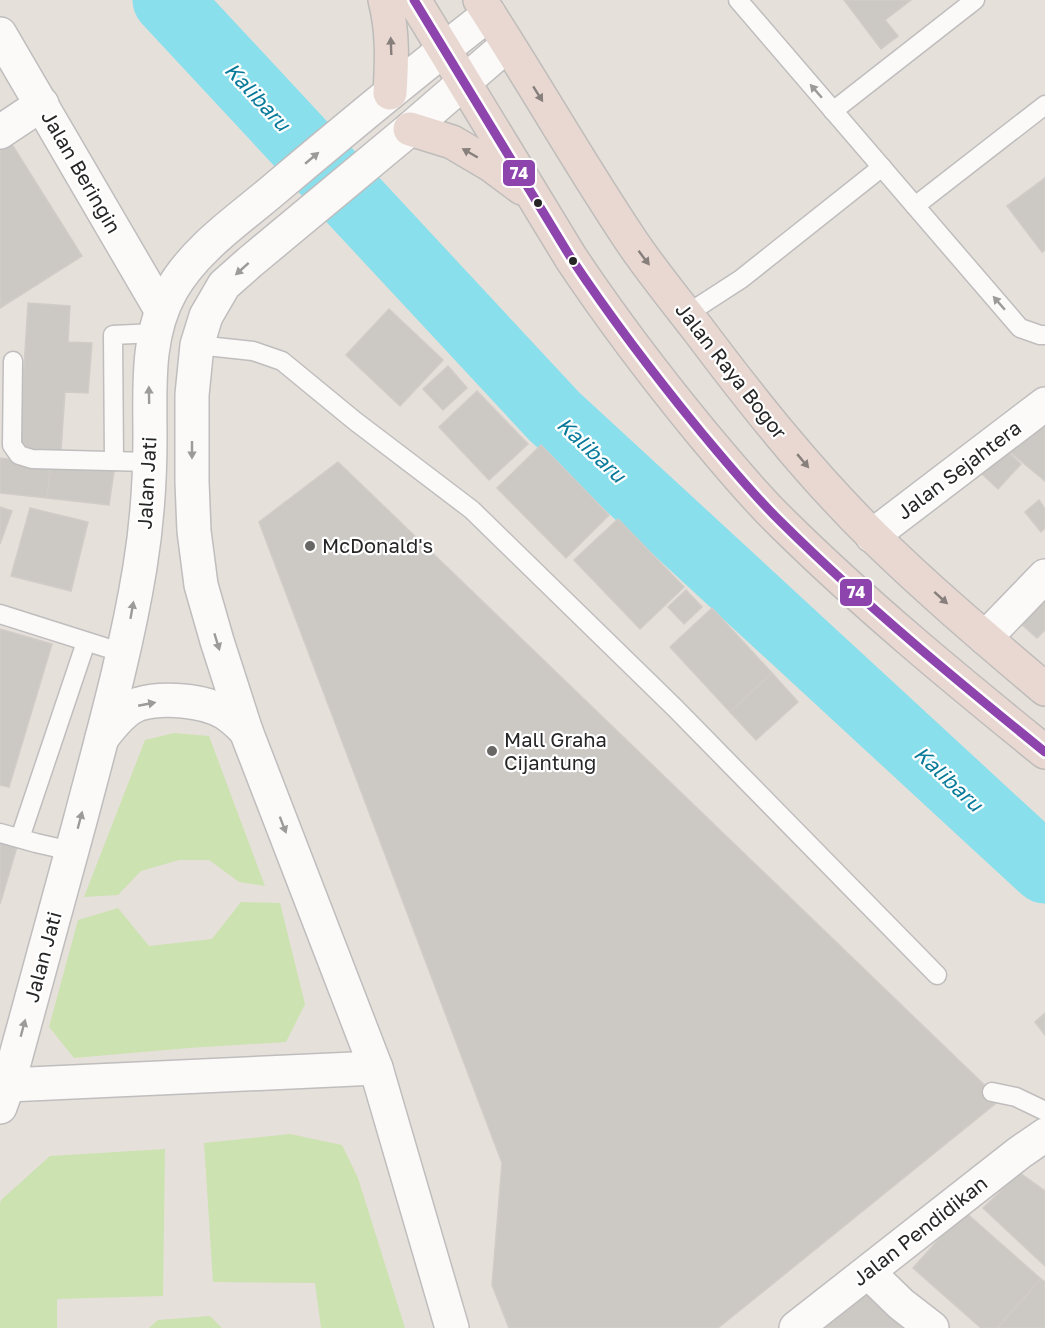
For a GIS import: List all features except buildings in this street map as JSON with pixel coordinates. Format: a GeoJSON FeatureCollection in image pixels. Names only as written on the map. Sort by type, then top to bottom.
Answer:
{"type":"FeatureCollection","features":[{"type":"Feature","properties":{"kind":"highway"},"geometry":{"type":"LineString","coordinates":[[383,98],[392,50],[390,17],[386,0]]}},
{"type":"Feature","properties":{"kind":"highway"},"geometry":{"type":"LineString","coordinates":[[414,0],[571,258],[626,337],[680,407],[781,522],[901,633],[1045,752]]}},
{"type":"Feature","properties":{"kind":"highway","name":"Jalan Raya Bogor"},"geometry":{"type":"LineString","coordinates":[[484,7],[636,247],[773,426],[872,536],[1045,689]]}},
{"type":"Feature","properties":{"kind":"highway"},"geometry":{"type":"LineString","coordinates":[[400,137],[452,142],[491,165],[535,199]]}},
{"type":"Feature","properties":{"kind":"main road","name":"Jalan Jati"},"geometry":{"type":"LineString","coordinates":[[3,1094],[102,738],[123,653],[147,518],[149,383],[153,344],[158,321],[173,287],[197,256],[444,49],[484,7]]}},
{"type":"Feature","properties":{"kind":"main road","name":"Jalan Beringin"},"geometry":{"type":"LineString","coordinates":[[0,34],[42,104],[158,321]]}},
{"type":"Feature","properties":{"kind":"main road"},"geometry":{"type":"LineString","coordinates":[[452,1328],[376,1068],[246,731],[201,585],[194,531],[192,395],[197,345],[207,316],[224,285],[507,45]]}},
{"type":"Feature","properties":{"kind":"main road"},"geometry":{"type":"LineString","coordinates":[[0,132],[42,104]]}},
{"type":"Feature","properties":{"kind":"main road","name":"Jalan Sejahtera"},"geometry":{"type":"LineString","coordinates":[[872,536],[1045,404]]}},
{"type":"Feature","properties":{"kind":"main road"},"geometry":{"type":"LineString","coordinates":[[985,638],[1045,576]]}},
{"type":"Feature","properties":{"kind":"main road"},"geometry":{"type":"LineString","coordinates":[[102,738],[116,720],[138,705],[162,701],[192,702],[210,706],[226,714],[246,731]]}},
{"type":"Feature","properties":{"kind":"main road"},"geometry":{"type":"LineString","coordinates":[[3,1094],[376,1068]]}},
{"type":"Feature","properties":{"kind":"main road","name":"Jalan Pendidikan"},"geometry":{"type":"LineString","coordinates":[[796,1328],[1045,1135]]}},
{"type":"Feature","properties":{"kind":"main road"},"geometry":{"type":"LineString","coordinates":[[868,1272],[901,1304],[932,1328]]}},
{"type":"Feature","properties":{"kind":"lane"},"geometry":{"type":"LineString","coordinates":[[738,0],[1020,328],[1045,335]]}},
{"type":"Feature","properties":{"kind":"lane"},"geometry":{"type":"LineString","coordinates":[[833,111],[975,0]]}},
{"type":"Feature","properties":{"kind":"lane"},"geometry":{"type":"LineString","coordinates":[[915,206],[1045,105]]}},
{"type":"Feature","properties":{"kind":"lane"},"geometry":{"type":"LineString","coordinates":[[687,314],[741,279],[882,167]]}},
{"type":"Feature","properties":{"kind":"lane"},"geometry":{"type":"LineString","coordinates":[[114,461],[113,335],[158,321]]}},
{"type":"Feature","properties":{"kind":"lane"},"geometry":{"type":"LineString","coordinates":[[197,345],[253,351],[282,361],[356,422],[471,510],[675,708],[937,975]]}},
{"type":"Feature","properties":{"kind":"lane"},"geometry":{"type":"LineString","coordinates":[[13,361],[12,445],[19,455],[32,459],[149,462]]}},
{"type":"Feature","properties":{"kind":"lane"},"geometry":{"type":"LineString","coordinates":[[0,614],[123,653]]}},
{"type":"Feature","properties":{"kind":"lane"},"geometry":{"type":"LineString","coordinates":[[20,838],[86,642]]}},
{"type":"Feature","properties":{"kind":"lane"},"geometry":{"type":"LineString","coordinates":[[0,833],[71,851]]}},
{"type":"Feature","properties":{"kind":"lane"},"geometry":{"type":"LineString","coordinates":[[992,1092],[1016,1098],[1045,1111]]}},
{"type":"Feature","properties":{"kind":"green space"},"geometry":{"type":"Polygon","coordinates":[[[174,733],[209,736],[265,886],[239,882],[209,860],[179,860],[141,871],[118,895],[84,897],[145,740],[174,733]]]}},
{"type":"Feature","properties":{"kind":"green space"},"geometry":{"type":"Polygon","coordinates":[[[241,902],[280,903],[305,1004],[286,1042],[74,1058],[49,1027],[78,920],[118,908],[149,946],[212,939],[241,902]]]}},
{"type":"Feature","properties":{"kind":"green space"},"geometry":{"type":"Polygon","coordinates":[[[290,1134],[342,1145],[358,1178],[405,1328],[321,1328],[315,1283],[213,1282],[204,1143],[290,1134]]]}},
{"type":"Feature","properties":{"kind":"green space"},"geometry":{"type":"Polygon","coordinates":[[[165,1149],[163,1296],[57,1299],[57,1328],[0,1328],[1,1200],[50,1156],[165,1149]]]}},
{"type":"Feature","properties":{"kind":"green space"},"geometry":{"type":"Polygon","coordinates":[[[210,1316],[222,1328],[149,1328],[158,1320],[210,1316]]]}},
{"type":"Feature","properties":{"kind":"waterway","name":"Kalibaru"},"geometry":{"type":"LineString","coordinates":[[167,0],[554,416],[1045,869]]}},
{"type":"Feature","properties":{"kind":"transit line","name":"74"},"geometry":{"type":"LineString","coordinates":[[414,0],[571,258],[684,411],[750,490],[845,583],[1045,752]]}},
{"type":"Feature","properties":{"kind":"place","name":"McDonald's"},"geometry":{"type":"Point","coordinates":[310,546]}},
{"type":"Feature","properties":{"kind":"place","name":"Mall Graha Cijantung"},"geometry":{"type":"Point","coordinates":[492,751]}}]}
